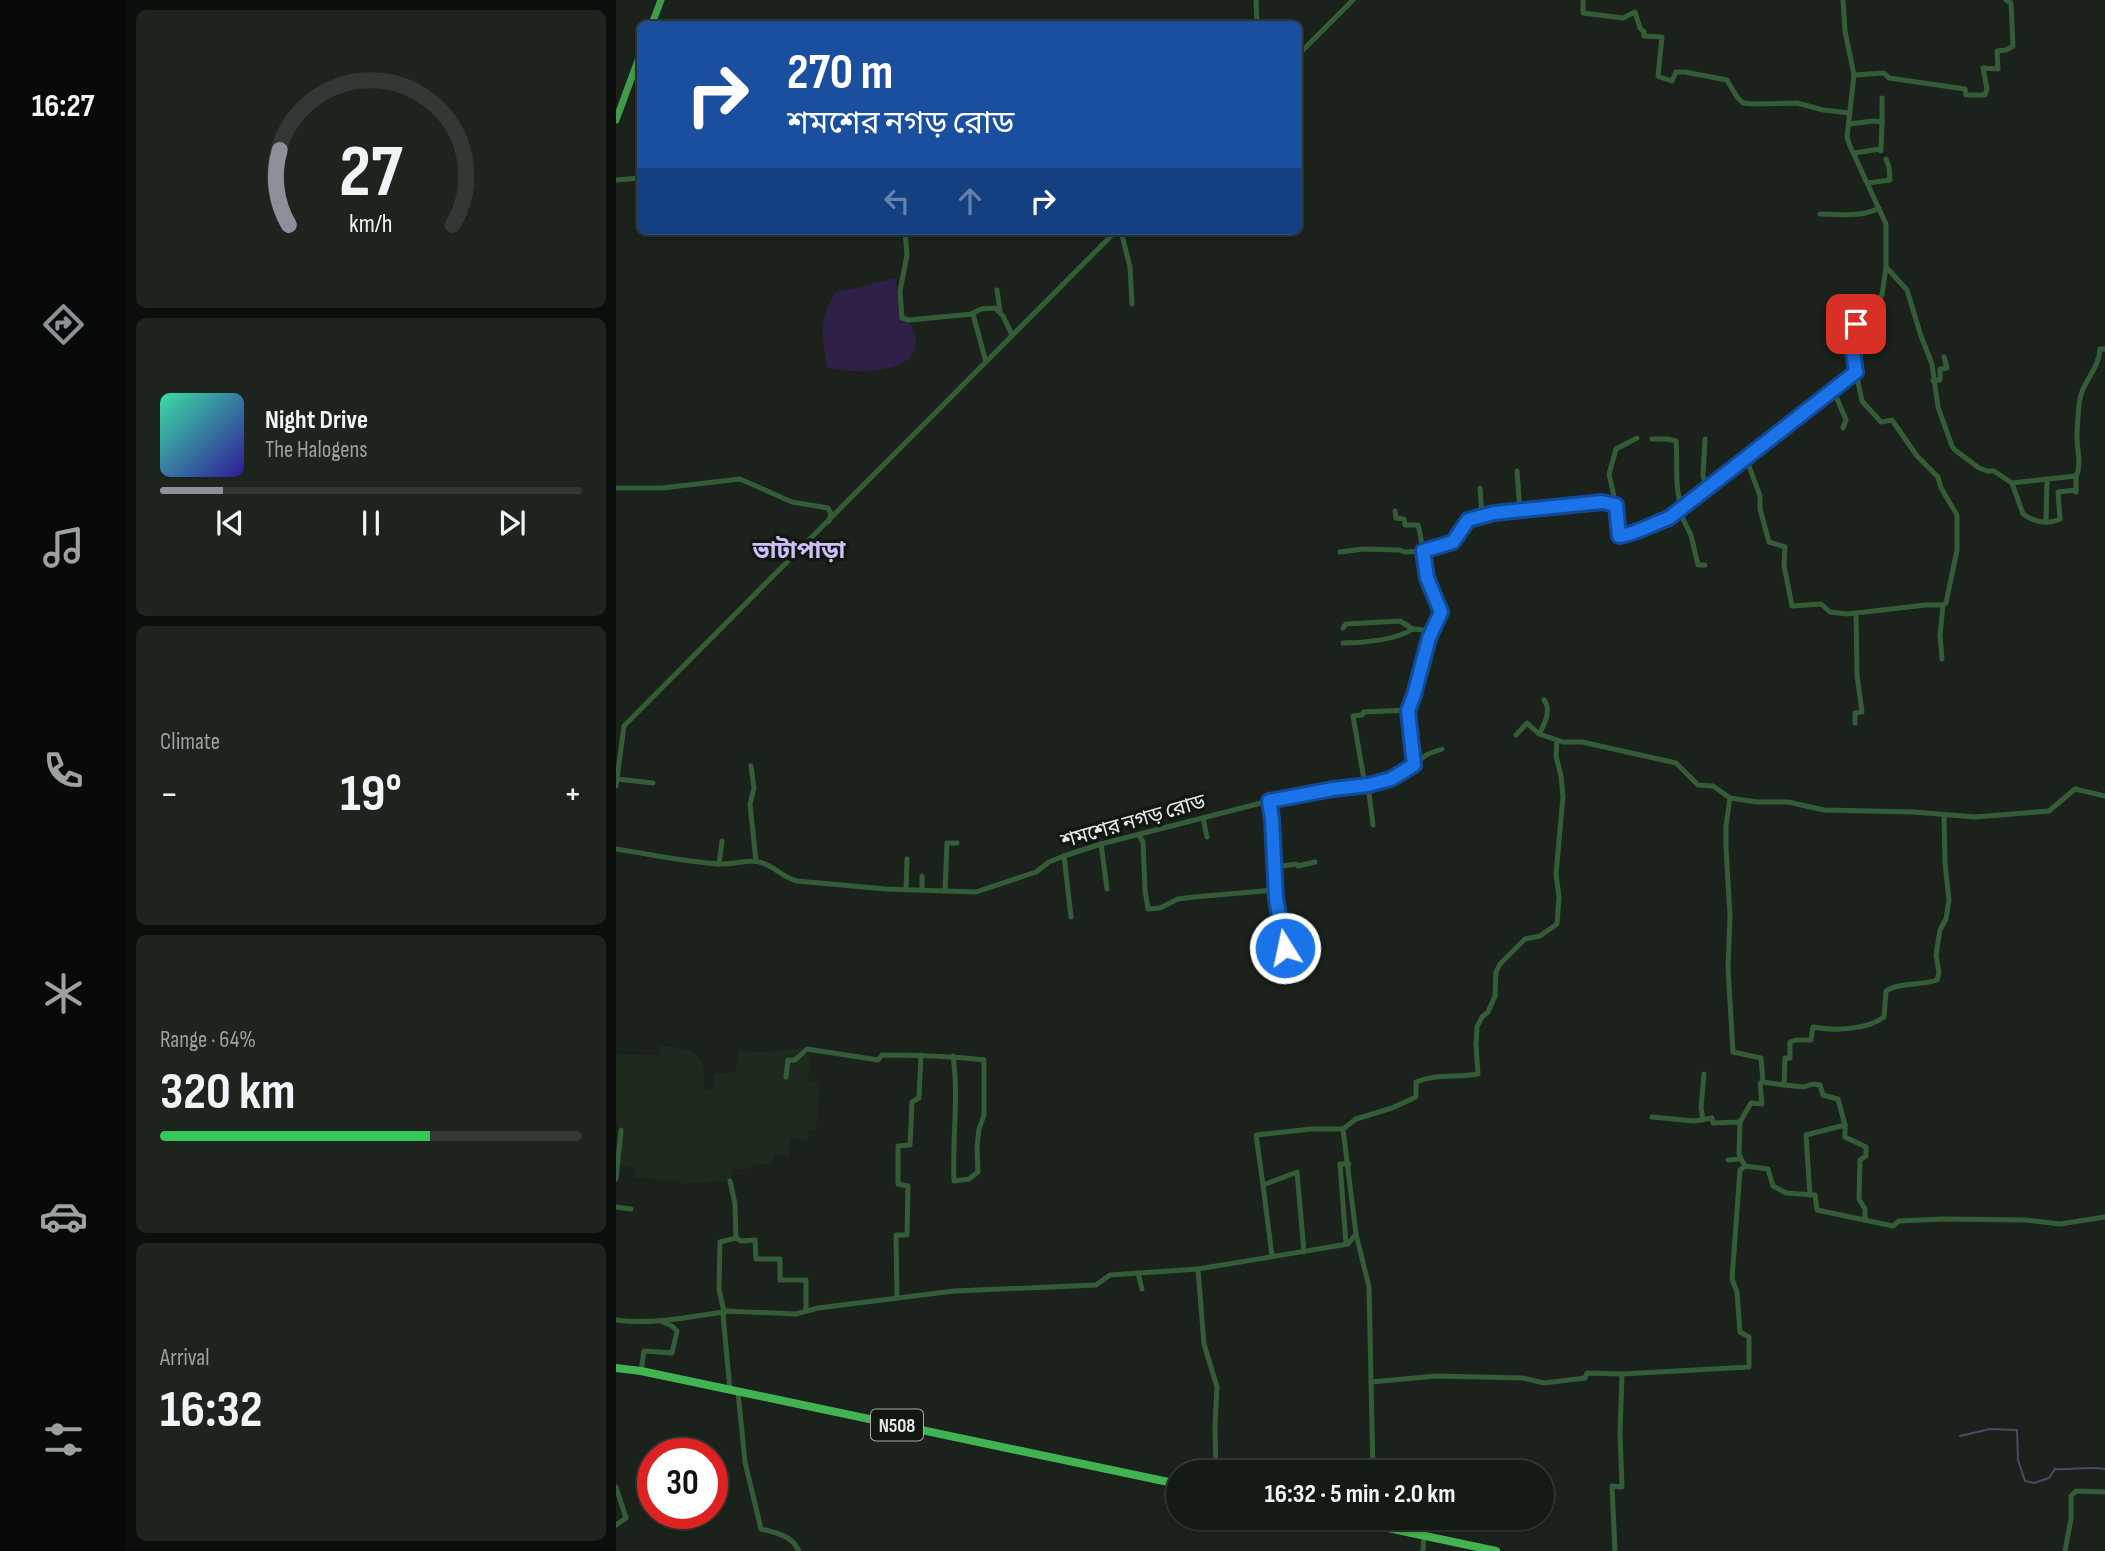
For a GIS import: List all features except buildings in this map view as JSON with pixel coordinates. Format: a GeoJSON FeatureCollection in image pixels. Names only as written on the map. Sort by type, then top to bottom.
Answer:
{"type":"FeatureCollection","features":[{"type":"Feature","properties":{"kind":"highway","name":"N508"},"geometry":{"type":"LineString","coordinates":[[616,1368],[641,1371],[1166,1481]]}},
{"type":"Feature","properties":{"kind":"highway"},"geometry":{"type":"LineString","coordinates":[[1404,1530],[1496,1551]]}},
{"type":"Feature","properties":{"kind":"main road"},"geometry":{"type":"LineString","coordinates":[[653,21],[661,0]]}},
{"type":"Feature","properties":{"kind":"main road"},"geometry":{"type":"LineString","coordinates":[[616,120],[637,63]]}},
{"type":"Feature","properties":{"kind":"street"},"geometry":{"type":"LineString","coordinates":[[1256,0],[1257,21]]}},
{"type":"Feature","properties":{"kind":"street"},"geometry":{"type":"LineString","coordinates":[[1302,51],[1353,0]]}},
{"type":"Feature","properties":{"kind":"street"},"geometry":{"type":"LineString","coordinates":[[1583,0],[1583,13],[1623,18],[1635,12],[1644,36],[1662,37],[1660,77],[1672,81],[1676,72],[1685,72],[1727,80],[1743,103],[1797,103],[1850,113]]}},
{"type":"Feature","properties":{"kind":"street"},"geometry":{"type":"LineString","coordinates":[[1843,0],[1845,31],[1854,75],[1847,137],[1886,224],[1886,267],[1882,295],[1850,332],[1859,393],[1862,401],[1881,422],[1892,421],[1917,456],[1938,477],[1941,488],[1957,515],[1957,550],[1946,603],[1943,605],[1940,635],[1942,659]]}},
{"type":"Feature","properties":{"kind":"street"},"geometry":{"type":"LineString","coordinates":[[1854,75],[1884,73],[1889,78],[1965,89],[1966,95],[1985,95],[1987,89],[1983,68],[1998,69],[1997,51],[2013,46],[2011,3],[2006,0]]}},
{"type":"Feature","properties":{"kind":"street"},"geometry":{"type":"LineString","coordinates":[[1854,153],[1880,150],[1882,98]]}},
{"type":"Feature","properties":{"kind":"street"},"geometry":{"type":"LineString","coordinates":[[1849,124],[1882,122]]}},
{"type":"Feature","properties":{"kind":"street"},"geometry":{"type":"LineString","coordinates":[[1868,183],[1890,180],[1886,159]]}},
{"type":"Feature","properties":{"kind":"street"},"geometry":{"type":"LineString","coordinates":[[616,180],[637,178]]}},
{"type":"Feature","properties":{"kind":"street"},"geometry":{"type":"LineString","coordinates":[[1820,214],[1854,215],[1879,208]]}},
{"type":"Feature","properties":{"kind":"street"},"geometry":{"type":"LineString","coordinates":[[905,235],[906,265],[900,282],[902,318],[909,320],[971,314],[990,308],[1000,311]]}},
{"type":"Feature","properties":{"kind":"street"},"geometry":{"type":"LineString","coordinates":[[616,786],[624,726],[1115,235]]}},
{"type":"Feature","properties":{"kind":"street"},"geometry":{"type":"LineString","coordinates":[[1120,235],[1130,267],[1132,304]]}},
{"type":"Feature","properties":{"kind":"street"},"geometry":{"type":"LineString","coordinates":[[1886,267],[1907,289],[1932,364],[1938,407],[1955,450],[1979,468],[1994,471],[2012,483],[2023,514],[2037,522],[2060,519],[2058,492],[2076,492],[2076,476],[2079,470],[2079,401],[2085,381],[2099,359],[2100,349],[2105,349]]}},
{"type":"Feature","properties":{"kind":"street"},"geometry":{"type":"LineString","coordinates":[[997,290],[1000,311],[1012,335]]}},
{"type":"Feature","properties":{"kind":"street"},"geometry":{"type":"LineString","coordinates":[[971,314],[986,362]]}},
{"type":"Feature","properties":{"kind":"street"},"geometry":{"type":"LineString","coordinates":[[1933,381],[1940,380],[1940,369],[1947,368],[1944,357]]}},
{"type":"Feature","properties":{"kind":"street"},"geometry":{"type":"LineString","coordinates":[[1637,438],[1616,449],[1609,469],[1619,536],[1644,530],[1681,510],[1856,372]]}},
{"type":"Feature","properties":{"kind":"street"},"geometry":{"type":"LineString","coordinates":[[1833,389],[1846,420],[1843,428]]}},
{"type":"Feature","properties":{"kind":"street"},"geometry":{"type":"LineString","coordinates":[[1652,439],[1676,441],[1676,480],[1681,510],[1698,565],[1705,565]]}},
{"type":"Feature","properties":{"kind":"street"},"geometry":{"type":"LineString","coordinates":[[1705,439],[1703,475],[1707,490]]}},
{"type":"Feature","properties":{"kind":"street"},"geometry":{"type":"LineString","coordinates":[[1745,458],[1760,496],[1760,509],[1769,542],[1785,547],[1784,565],[1792,606],[1821,604],[1830,612],[1847,614],[1943,605]]}},
{"type":"Feature","properties":{"kind":"street"},"geometry":{"type":"LineString","coordinates":[[1517,471],[1520,511]]}},
{"type":"Feature","properties":{"kind":"street"},"geometry":{"type":"LineString","coordinates":[[2012,483],[2076,476]]}},
{"type":"Feature","properties":{"kind":"street"},"geometry":{"type":"LineString","coordinates":[[616,488],[662,488],[740,479],[792,502],[828,508],[830,521]]}},
{"type":"Feature","properties":{"kind":"street"},"geometry":{"type":"LineString","coordinates":[[2046,522],[2047,479]]}},
{"type":"Feature","properties":{"kind":"street"},"geometry":{"type":"LineString","coordinates":[[1480,488],[1482,516]]}},
{"type":"Feature","properties":{"kind":"street"},"geometry":{"type":"LineString","coordinates":[[1340,552],[1363,549],[1423,551],[1453,542],[1468,520],[1494,513],[1596,501],[1616,505]]}},
{"type":"Feature","properties":{"kind":"street"},"geometry":{"type":"LineString","coordinates":[[1395,511],[1396,518],[1405,519],[1405,525],[1418,524],[1423,538],[1427,578],[1441,612],[1429,638],[1408,710],[1414,765]]}},
{"type":"Feature","properties":{"kind":"street"},"geometry":{"type":"LineString","coordinates":[[1855,723],[1855,713],[1861,712],[1857,675],[1856,613]]}},
{"type":"Feature","properties":{"kind":"street"},"geometry":{"type":"LineString","coordinates":[[1343,628],[1346,624],[1400,621],[1413,629],[1433,631]]}},
{"type":"Feature","properties":{"kind":"street"},"geometry":{"type":"LineString","coordinates":[[1343,643],[1361,643],[1403,634],[1413,629]]}},
{"type":"Feature","properties":{"kind":"street"},"geometry":{"type":"LineString","coordinates":[[1539,734],[1546,723],[1547,704],[1544,700]]}},
{"type":"Feature","properties":{"kind":"street"},"geometry":{"type":"LineString","coordinates":[[1373,825],[1353,716],[1362,715],[1364,712],[1408,710]]}},
{"type":"Feature","properties":{"kind":"street"},"geometry":{"type":"LineString","coordinates":[[1516,735],[1527,723],[1539,734],[1557,740],[1582,742],[1676,763],[1698,785],[1713,786],[1730,798],[1788,802],[1824,810],[1902,811],[1975,817],[2049,811],[2075,789],[2105,796]]}},
{"type":"Feature","properties":{"kind":"street"},"geometry":{"type":"LineString","coordinates":[[1272,1256],[1256,1135],[1311,1129],[1343,1129],[1356,1119],[1416,1097],[1416,1082],[1427,1077],[1478,1074],[1476,1027],[1488,1012],[1495,996],[1496,972],[1500,964],[1525,939],[1540,936],[1557,924],[1559,897],[1556,874],[1563,797],[1556,756],[1557,740]]}},
{"type":"Feature","properties":{"kind":"street","name":"শমশের নগড় রোড"},"geometry":{"type":"LineString","coordinates":[[756,860],[774,867],[783,877],[797,881],[906,890],[976,892],[1037,872],[1049,862],[1101,844],[1269,801],[1391,779],[1428,754],[1442,749]]}},
{"type":"Feature","properties":{"kind":"street"},"geometry":{"type":"LineString","coordinates":[[616,849],[719,864],[756,860],[750,804],[754,788],[751,766]]}},
{"type":"Feature","properties":{"kind":"street"},"geometry":{"type":"LineString","coordinates":[[617,778],[653,783]]}},
{"type":"Feature","properties":{"kind":"street"},"geometry":{"type":"LineString","coordinates":[[1730,798],[1726,847],[1730,916],[1728,968],[1733,1052],[1761,1058],[1763,1082],[1760,1083],[1762,1104],[1751,1103],[1740,1122],[1739,1154],[1745,1166]]}},
{"type":"Feature","properties":{"kind":"street"},"geometry":{"type":"LineString","coordinates":[[1269,801],[1276,890],[1285,948]]}},
{"type":"Feature","properties":{"kind":"street"},"geometry":{"type":"LineString","coordinates":[[1784,1085],[1785,1058],[1790,1058],[1790,1042],[1811,1040],[1813,1027],[1825,1029],[1866,1026],[1884,1017],[1886,992],[1892,987],[1937,980],[1939,973],[1936,955],[1949,900],[1944,815]]}},
{"type":"Feature","properties":{"kind":"street"},"geometry":{"type":"LineString","coordinates":[[1203,818],[1207,837]]}},
{"type":"Feature","properties":{"kind":"street"},"geometry":{"type":"LineString","coordinates":[[1139,835],[1143,842],[1148,909],[1160,908],[1178,899],[1242,891],[1276,890]]}},
{"type":"Feature","properties":{"kind":"street"},"geometry":{"type":"LineString","coordinates":[[719,864],[722,841]]}},
{"type":"Feature","properties":{"kind":"street"},"geometry":{"type":"LineString","coordinates":[[945,891],[947,843],[957,843]]}},
{"type":"Feature","properties":{"kind":"street"},"geometry":{"type":"LineString","coordinates":[[1101,844],[1107,889]]}},
{"type":"Feature","properties":{"kind":"street"},"geometry":{"type":"LineString","coordinates":[[1064,856],[1071,917]]}},
{"type":"Feature","properties":{"kind":"street"},"geometry":{"type":"LineString","coordinates":[[906,890],[907,859]]}},
{"type":"Feature","properties":{"kind":"street"},"geometry":{"type":"LineString","coordinates":[[1274,867],[1315,862]]}},
{"type":"Feature","properties":{"kind":"street"},"geometry":{"type":"LineString","coordinates":[[922,876],[922,890]]}},
{"type":"Feature","properties":{"kind":"street"},"geometry":{"type":"LineString","coordinates":[[786,1077],[788,1060],[795,1060],[807,1049],[878,1060],[882,1055],[922,1055],[953,1056],[984,1060],[984,1115],[977,1147],[978,1172],[970,1179],[954,1181],[952,1154],[956,1077],[953,1056]]}},
{"type":"Feature","properties":{"kind":"street"},"geometry":{"type":"LineString","coordinates":[[897,1298],[896,1235],[907,1235],[908,1186],[898,1184],[898,1146],[910,1145],[912,1102],[919,1098],[922,1055]]}},
{"type":"Feature","properties":{"kind":"street"},"geometry":{"type":"LineString","coordinates":[[1703,1120],[1701,1107],[1704,1074]]}},
{"type":"Feature","properties":{"kind":"street"},"geometry":{"type":"LineString","coordinates":[[1763,1082],[1804,1087],[1820,1085],[1822,1095],[1838,1099],[1845,1125],[1845,1137],[1866,1147],[1866,1156],[1860,1160],[1859,1199],[1865,1209],[1865,1220]]}},
{"type":"Feature","properties":{"kind":"street"},"geometry":{"type":"LineString","coordinates":[[1652,1117],[1694,1121],[1712,1118],[1713,1123],[1740,1122]]}},
{"type":"Feature","properties":{"kind":"street"},"geometry":{"type":"LineString","coordinates":[[1810,1195],[1806,1135],[1845,1125]]}},
{"type":"Feature","properties":{"kind":"street"},"geometry":{"type":"LineString","coordinates":[[1343,1129],[1356,1234],[1369,1287],[1373,1460]]}},
{"type":"Feature","properties":{"kind":"street"},"geometry":{"type":"LineString","coordinates":[[616,1180],[621,1130]]}},
{"type":"Feature","properties":{"kind":"street"},"geometry":{"type":"LineString","coordinates":[[1728,1160],[1740,1159]]}},
{"type":"Feature","properties":{"kind":"street"},"geometry":{"type":"LineString","coordinates":[[1346,1244],[1340,1164],[1349,1164]]}},
{"type":"Feature","properties":{"kind":"street"},"geometry":{"type":"LineString","coordinates":[[1371,1382],[1436,1376],[1523,1378],[1544,1383],[1585,1377],[1587,1373],[1622,1374],[1749,1367],[1749,1337],[1740,1332],[1737,1292],[1732,1279],[1740,1170],[1745,1166],[1768,1169],[1773,1186],[1782,1191],[1815,1195],[1817,1210],[1893,1226],[1899,1221],[1943,1219],[2025,1220],[2060,1224],[2105,1217]]}},
{"type":"Feature","properties":{"kind":"street"},"geometry":{"type":"LineString","coordinates":[[1263,1185],[1297,1172],[1304,1252]]}},
{"type":"Feature","properties":{"kind":"street"},"geometry":{"type":"LineString","coordinates":[[730,1181],[735,1203],[736,1238]]}},
{"type":"Feature","properties":{"kind":"street"},"geometry":{"type":"LineString","coordinates":[[616,1207],[631,1209]]}},
{"type":"Feature","properties":{"kind":"street"},"geometry":{"type":"LineString","coordinates":[[616,1320],[654,1321],[724,1312],[796,1314],[954,1291],[1096,1285],[1110,1275],[1198,1269],[1346,1244],[1356,1234]]}},
{"type":"Feature","properties":{"kind":"street"},"geometry":{"type":"LineString","coordinates":[[799,1551],[784,1535],[761,1529],[745,1462],[719,1289],[720,1242],[736,1238],[741,1241],[755,1240],[756,1259],[780,1259],[780,1280],[806,1280],[806,1311]]}},
{"type":"Feature","properties":{"kind":"street"},"geometry":{"type":"LineString","coordinates":[[1198,1269],[1204,1343],[1217,1387],[1216,1460]]}},
{"type":"Feature","properties":{"kind":"street"},"geometry":{"type":"LineString","coordinates":[[1138,1273],[1142,1289]]}},
{"type":"Feature","properties":{"kind":"street"},"geometry":{"type":"LineString","coordinates":[[641,1371],[645,1351],[672,1353],[677,1331],[663,1322]]}},
{"type":"Feature","properties":{"kind":"street"},"geometry":{"type":"LineString","coordinates":[[1615,1551],[1612,1486],[1622,1487],[1622,1374]]}},
{"type":"Feature","properties":{"kind":"street"},"geometry":{"type":"LineString","coordinates":[[616,1487],[626,1518],[616,1525]]}},
{"type":"Feature","properties":{"kind":"street"},"geometry":{"type":"LineString","coordinates":[[2065,1551],[2071,1519],[2071,1496],[2076,1491],[2105,1492]]}},
{"type":"Feature","properties":{"kind":"street"},"geometry":{"type":"LineString","coordinates":[[1423,1551],[1424,1536]]}},
{"type":"Feature","properties":{"kind":"shaded area"},"geometry":{"type":"Polygon","coordinates":[[[895,278],[902,322],[910,322],[916,339],[916,346],[910,358],[901,364],[876,370],[848,371],[827,367],[823,322],[834,293],[895,278]]]}},
{"type":"Feature","properties":{"kind":"shaded area"},"geometry":{"type":"Polygon","coordinates":[[[660,1046],[681,1048],[700,1058],[704,1069],[704,1088],[707,1091],[712,1089],[715,1074],[736,1072],[738,1051],[767,1052],[802,1048],[811,1059],[808,1080],[820,1082],[816,1130],[809,1130],[808,1140],[790,1141],[789,1157],[774,1154],[771,1164],[733,1169],[732,1180],[681,1184],[672,1180],[635,1178],[635,1167],[618,1165],[623,1129],[616,1124],[616,1054],[660,1055],[660,1046]]]}},
{"type":"Feature","properties":{"kind":"waterway"},"geometry":{"type":"LineString","coordinates":[[1960,1436],[1990,1429],[2017,1430],[2018,1460],[2025,1481],[2034,1483],[2049,1478],[2055,1469],[2105,1469]]}},
{"type":"Feature","properties":{"kind":"district","name":"ভাটাপাড়া"},"geometry":{"type":"Point","coordinates":[799,550]}},
{"type":"Feature","properties":{"kind":"route"},"geometry":{"type":"LineString","coordinates":[[1285,948],[1276,899],[1269,801],[1368,785],[1391,779],[1414,765],[1408,711],[1429,638],[1441,612],[1427,578],[1423,551],[1453,542],[1468,520],[1494,513],[1602,502],[1616,505],[1619,536],[1644,530],[1669,518],[1856,372],[1850,332],[1856,324]]}}]}
